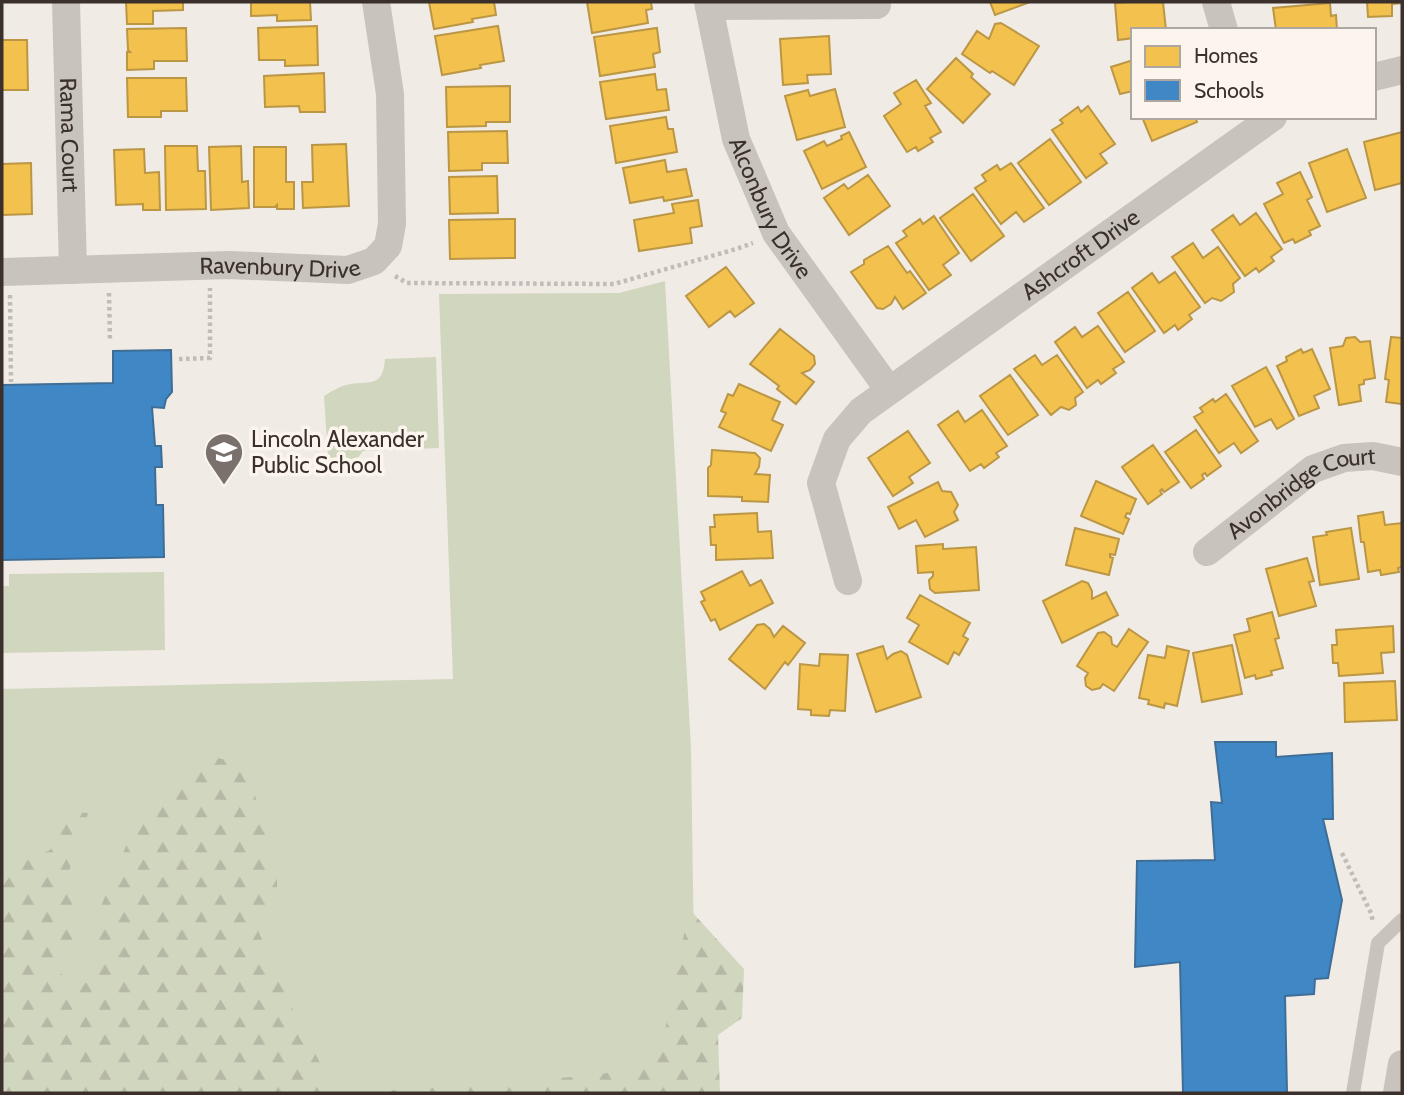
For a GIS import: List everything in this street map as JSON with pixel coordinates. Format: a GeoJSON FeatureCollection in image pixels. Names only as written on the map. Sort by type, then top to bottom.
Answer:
{"type":"FeatureCollection","features":[{"type":"Feature","properties":{"kind":"street","name":"Rama Court"},"geometry":{"type":"LineString","coordinates":[[66,2],[73,270]]}},
{"type":"Feature","properties":{"kind":"street","name":"Ravenbury Drive"},"geometry":{"type":"LineString","coordinates":[[6,272],[209,266],[348,270],[374,261],[388,246],[392,224],[390,94],[376,2]]}},
{"type":"Feature","properties":{"kind":"street"},"geometry":{"type":"LineString","coordinates":[[1216,2],[1223,28]]}},
{"type":"Feature","properties":{"kind":"street"},"geometry":{"type":"LineString","coordinates":[[708,4],[877,5]]}},
{"type":"Feature","properties":{"kind":"street","name":"Alconbury Drive"},"geometry":{"type":"LineString","coordinates":[[708,4],[736,139],[776,233],[888,390]]}},
{"type":"Feature","properties":{"kind":"street"},"geometry":{"type":"LineString","coordinates":[[1376,77],[1402,71]]}},
{"type":"Feature","properties":{"kind":"street","name":"Ashcroft Drive"},"geometry":{"type":"LineString","coordinates":[[848,581],[821,483],[836,439],[861,411],[1268,119]]}},
{"type":"Feature","properties":{"kind":"street","name":"Avonbridge Court"},"geometry":{"type":"LineString","coordinates":[[1207,552],[1313,469],[1344,458],[1373,456],[1402,462]]}},
{"type":"Feature","properties":{"kind":"street"},"geometry":{"type":"LineString","coordinates":[[1397,1093],[1402,1064]]}},
{"type":"Feature","properties":{"kind":"lane"},"geometry":{"type":"LineString","coordinates":[[1353,1093],[1378,943],[1402,920]]}},
{"type":"Feature","properties":{"kind":"path"},"geometry":{"type":"LineString","coordinates":[[374,261],[407,283],[614,284],[736,250],[776,233]]}},
{"type":"Feature","properties":{"kind":"path"},"geometry":{"type":"LineString","coordinates":[[179,359],[210,358],[209,266]]}},
{"type":"Feature","properties":{"kind":"path"},"geometry":{"type":"LineString","coordinates":[[108,269],[110,341]]}},
{"type":"Feature","properties":{"kind":"path"},"geometry":{"type":"LineString","coordinates":[[6,272],[11,382]]}},
{"type":"Feature","properties":{"kind":"path"},"geometry":{"type":"LineString","coordinates":[[1342,853],[1371,913],[1378,943]]}},
{"type":"Feature","properties":{"kind":"green space"},"geometry":{"type":"Polygon","coordinates":[[[665,281],[691,748],[696,1093],[2,1093],[2,689],[453,679],[439,294],[619,293],[665,281]]]}},
{"type":"Feature","properties":{"kind":"green space"},"geometry":{"type":"Polygon","coordinates":[[[436,357],[439,448],[363,451],[357,459],[328,459],[324,396],[346,385],[375,381],[382,374],[385,359],[436,357]]]}},
{"type":"Feature","properties":{"kind":"green space"},"geometry":{"type":"Polygon","coordinates":[[[164,572],[165,650],[2,653],[2,586],[9,586],[9,574],[164,572]]]}},
{"type":"Feature","properties":{"kind":"green space"},"geometry":{"type":"Polygon","coordinates":[[[200,755],[245,763],[277,866],[277,895],[252,917],[289,1001],[335,1093],[2,1093],[2,886],[22,862],[50,850],[69,812],[88,813],[78,849],[64,882],[84,892],[73,915],[75,951],[60,972],[73,986],[100,980],[87,940],[128,841],[200,755]]]}},
{"type":"Feature","properties":{"kind":"green space"},"geometry":{"type":"Polygon","coordinates":[[[692,912],[744,969],[742,1018],[718,1035],[720,1093],[355,1093],[600,1075],[660,1056],[685,929],[692,912]]]}},
{"type":"Feature","properties":{"kind":"building: Homes"},"geometry":{"type":"Polygon","coordinates":[[[126,2],[183,2],[183,10],[153,11],[153,24],[127,24],[126,2]]]}},
{"type":"Feature","properties":{"kind":"building: Homes"},"geometry":{"type":"Polygon","coordinates":[[[251,2],[310,2],[311,20],[277,21],[277,15],[251,16],[251,2]]]}},
{"type":"Feature","properties":{"kind":"building: Homes"},"geometry":{"type":"Polygon","coordinates":[[[429,2],[494,2],[496,15],[434,29],[429,2]]]}},
{"type":"Feature","properties":{"kind":"building: Homes"},"geometry":{"type":"Polygon","coordinates":[[[587,2],[651,2],[652,9],[646,10],[648,23],[592,33],[587,2]]]}},
{"type":"Feature","properties":{"kind":"building: Homes"},"geometry":{"type":"Polygon","coordinates":[[[990,2],[1030,2],[995,15],[990,2]]]}},
{"type":"Feature","properties":{"kind":"building: Homes"},"geometry":{"type":"Polygon","coordinates":[[[1163,2],[1166,28],[1131,28],[1131,38],[1118,40],[1115,3],[1163,2]]]}},
{"type":"Feature","properties":{"kind":"building: Homes"},"geometry":{"type":"Polygon","coordinates":[[[1367,2],[1402,3],[1392,4],[1392,16],[1368,17],[1367,2]]]}},
{"type":"Feature","properties":{"kind":"building: Homes"},"geometry":{"type":"Polygon","coordinates":[[[1330,3],[1331,16],[1336,15],[1337,28],[1276,28],[1273,8],[1330,3]]]}},
{"type":"Feature","properties":{"kind":"building: Homes"},"geometry":{"type":"Polygon","coordinates":[[[1001,23],[1039,46],[1014,85],[962,54],[977,31],[989,39],[995,24],[1001,23]]]}},
{"type":"Feature","properties":{"kind":"building: Homes"},"geometry":{"type":"Polygon","coordinates":[[[317,26],[318,65],[285,66],[285,60],[259,60],[258,28],[317,26]]]}},
{"type":"Feature","properties":{"kind":"building: Homes"},"geometry":{"type":"Polygon","coordinates":[[[498,26],[504,61],[442,75],[435,36],[498,26]]]}},
{"type":"Feature","properties":{"kind":"building: Homes"},"geometry":{"type":"Polygon","coordinates":[[[186,28],[187,61],[154,61],[154,69],[127,70],[127,52],[130,52],[127,29],[186,28]]]}},
{"type":"Feature","properties":{"kind":"building: Homes"},"geometry":{"type":"Polygon","coordinates":[[[657,28],[660,52],[653,54],[655,67],[600,76],[594,37],[657,28]]]}},
{"type":"Feature","properties":{"kind":"building: Homes"},"geometry":{"type":"Polygon","coordinates":[[[829,36],[831,74],[807,75],[808,83],[783,85],[780,39],[829,36]]]}},
{"type":"Feature","properties":{"kind":"building: Homes"},"geometry":{"type":"Polygon","coordinates":[[[2,40],[27,40],[28,90],[2,90],[2,40]]]}},
{"type":"Feature","properties":{"kind":"building: Homes"},"geometry":{"type":"Polygon","coordinates":[[[956,58],[973,74],[971,77],[990,94],[963,123],[927,89],[956,58]]]}},
{"type":"Feature","properties":{"kind":"building: Homes"},"geometry":{"type":"Polygon","coordinates":[[[1131,61],[1131,91],[1120,94],[1111,67],[1131,61]]]}},
{"type":"Feature","properties":{"kind":"building: Homes"},"geometry":{"type":"Polygon","coordinates":[[[324,73],[325,112],[300,112],[299,106],[265,107],[264,76],[324,73]]]}},
{"type":"Feature","properties":{"kind":"building: Homes"},"geometry":{"type":"Polygon","coordinates":[[[655,74],[657,90],[666,89],[669,110],[606,119],[600,82],[655,74]]]}},
{"type":"Feature","properties":{"kind":"building: Homes"},"geometry":{"type":"Polygon","coordinates":[[[127,78],[186,78],[187,111],[161,111],[161,117],[128,117],[127,78]]]}},
{"type":"Feature","properties":{"kind":"building: Homes"},"geometry":{"type":"Polygon","coordinates":[[[916,80],[931,103],[925,106],[941,132],[930,138],[933,142],[918,151],[916,147],[907,152],[884,116],[901,104],[894,93],[916,80]]]}},
{"type":"Feature","properties":{"kind":"building: Homes"},"geometry":{"type":"Polygon","coordinates":[[[510,86],[510,122],[447,127],[446,87],[510,86]]]}},
{"type":"Feature","properties":{"kind":"building: Homes"},"geometry":{"type":"Polygon","coordinates":[[[835,89],[845,127],[797,140],[785,96],[808,90],[810,96],[835,89]]]}},
{"type":"Feature","properties":{"kind":"building: Homes"},"geometry":{"type":"Polygon","coordinates":[[[1088,106],[1115,144],[1100,154],[1107,163],[1086,178],[1052,130],[1063,123],[1060,120],[1078,107],[1081,112],[1088,106]]]}},
{"type":"Feature","properties":{"kind":"building: Homes"},"geometry":{"type":"Polygon","coordinates":[[[666,117],[668,129],[673,129],[677,152],[616,163],[610,126],[666,117]]]}},
{"type":"Feature","properties":{"kind":"building: Homes"},"geometry":{"type":"Polygon","coordinates":[[[1143,119],[1196,119],[1197,122],[1152,141],[1143,119]]]}},
{"type":"Feature","properties":{"kind":"building: Homes"},"geometry":{"type":"Polygon","coordinates":[[[507,131],[508,163],[482,163],[482,170],[449,171],[448,132],[507,131]]]}},
{"type":"Feature","properties":{"kind":"building: Homes"},"geometry":{"type":"Polygon","coordinates":[[[849,132],[866,167],[822,189],[804,151],[824,141],[827,146],[842,139],[841,136],[849,132]]]}},
{"type":"Feature","properties":{"kind":"building: Homes"},"geometry":{"type":"Polygon","coordinates":[[[1402,132],[1402,183],[1375,190],[1364,142],[1402,132]]]}},
{"type":"Feature","properties":{"kind":"building: Homes"},"geometry":{"type":"Polygon","coordinates":[[[1050,139],[1081,182],[1049,205],[1018,163],[1050,139]]]}},
{"type":"Feature","properties":{"kind":"building: Homes"},"geometry":{"type":"Polygon","coordinates":[[[346,144],[349,206],[303,208],[302,182],[313,182],[312,145],[346,144]]]}},
{"type":"Feature","properties":{"kind":"building: Homes"},"geometry":{"type":"Polygon","coordinates":[[[165,146],[197,146],[198,171],[205,171],[206,209],[166,210],[165,146]]]}},
{"type":"Feature","properties":{"kind":"building: Homes"},"geometry":{"type":"Polygon","coordinates":[[[241,146],[242,182],[248,181],[249,208],[211,210],[209,147],[241,146]]]}},
{"type":"Feature","properties":{"kind":"building: Homes"},"geometry":{"type":"Polygon","coordinates":[[[254,147],[286,147],[286,182],[294,182],[294,209],[277,209],[277,205],[254,207],[254,147]]]}},
{"type":"Feature","properties":{"kind":"building: Homes"},"geometry":{"type":"Polygon","coordinates":[[[144,149],[145,173],[159,172],[160,210],[143,210],[143,204],[116,205],[114,150],[144,149]]]}},
{"type":"Feature","properties":{"kind":"building: Homes"},"geometry":{"type":"Polygon","coordinates":[[[1347,149],[1366,198],[1327,212],[1309,163],[1347,149]]]}},
{"type":"Feature","properties":{"kind":"building: Homes"},"geometry":{"type":"Polygon","coordinates":[[[665,160],[667,172],[686,169],[692,196],[664,201],[663,197],[630,203],[623,168],[665,160]]]}},
{"type":"Feature","properties":{"kind":"building: Homes"},"geometry":{"type":"Polygon","coordinates":[[[31,163],[32,214],[2,215],[2,164],[31,163]]]}},
{"type":"Feature","properties":{"kind":"building: Homes"},"geometry":{"type":"Polygon","coordinates":[[[1011,163],[1044,208],[1024,222],[1016,212],[1001,224],[975,188],[986,181],[982,175],[997,165],[1000,170],[1011,163]]]}},
{"type":"Feature","properties":{"kind":"building: Homes"},"geometry":{"type":"Polygon","coordinates":[[[1300,172],[1312,197],[1307,200],[1320,226],[1309,231],[1311,235],[1295,243],[1293,239],[1284,243],[1264,204],[1283,194],[1277,183],[1300,172]]]}},
{"type":"Feature","properties":{"kind":"building: Homes"},"geometry":{"type":"Polygon","coordinates":[[[868,175],[890,206],[849,235],[824,198],[844,184],[848,189],[868,175]]]}},
{"type":"Feature","properties":{"kind":"building: Homes"},"geometry":{"type":"Polygon","coordinates":[[[497,176],[498,213],[450,214],[449,177],[497,176]]]}},
{"type":"Feature","properties":{"kind":"building: Homes"},"geometry":{"type":"Polygon","coordinates":[[[973,194],[1004,236],[971,261],[940,218],[973,194]]]}},
{"type":"Feature","properties":{"kind":"building: Homes"},"geometry":{"type":"Polygon","coordinates":[[[698,200],[702,226],[690,228],[692,243],[639,251],[634,220],[674,213],[672,204],[698,200]]]}},
{"type":"Feature","properties":{"kind":"building: Homes"},"geometry":{"type":"Polygon","coordinates":[[[1256,213],[1282,249],[1271,257],[1274,261],[1259,272],[1256,268],[1245,276],[1212,230],[1233,215],[1240,225],[1256,213]]]}},
{"type":"Feature","properties":{"kind":"building: Homes"},"geometry":{"type":"Polygon","coordinates":[[[934,216],[959,253],[943,265],[951,275],[929,290],[896,243],[907,236],[903,231],[920,219],[923,224],[934,216]]]}},
{"type":"Feature","properties":{"kind":"building: Homes"},"geometry":{"type":"Polygon","coordinates":[[[515,219],[515,258],[450,259],[449,220],[515,219]]]}},
{"type":"Feature","properties":{"kind":"building: Homes"},"geometry":{"type":"Polygon","coordinates":[[[1193,243],[1203,258],[1218,247],[1240,278],[1233,284],[1234,292],[1221,301],[1212,298],[1205,303],[1172,257],[1193,243]]]}},
{"type":"Feature","properties":{"kind":"building: Homes"},"geometry":{"type":"Polygon","coordinates":[[[888,246],[907,273],[910,271],[926,293],[903,309],[895,297],[891,304],[883,309],[877,308],[851,272],[864,264],[864,260],[888,246]]]}},
{"type":"Feature","properties":{"kind":"building: Homes"},"geometry":{"type":"Polygon","coordinates":[[[726,267],[754,303],[735,317],[730,311],[709,327],[686,296],[726,267]]]}},
{"type":"Feature","properties":{"kind":"building: Homes"},"geometry":{"type":"Polygon","coordinates":[[[1175,272],[1200,307],[1189,315],[1192,319],[1178,330],[1175,325],[1164,333],[1132,288],[1152,273],[1159,283],[1175,272]]]}},
{"type":"Feature","properties":{"kind":"building: Homes"},"geometry":{"type":"Polygon","coordinates":[[[1128,292],[1155,331],[1125,352],[1098,313],[1128,292]]]}},
{"type":"Feature","properties":{"kind":"building: Homes"},"geometry":{"type":"Polygon","coordinates":[[[1098,326],[1124,362],[1113,369],[1116,373],[1101,384],[1098,380],[1087,388],[1055,342],[1075,327],[1082,337],[1098,326]]]}},
{"type":"Feature","properties":{"kind":"building: Homes"},"geometry":{"type":"Polygon","coordinates":[[[780,329],[814,356],[815,364],[802,373],[814,382],[796,404],[777,389],[779,386],[750,364],[780,329]]]}},
{"type":"Feature","properties":{"kind":"building: Homes"},"geometry":{"type":"Polygon","coordinates":[[[1355,337],[1360,342],[1370,341],[1375,378],[1364,380],[1364,384],[1359,385],[1361,401],[1339,405],[1330,348],[1343,346],[1346,338],[1355,337]]]}},
{"type":"Feature","properties":{"kind":"building: Homes"},"geometry":{"type":"Polygon","coordinates":[[[1391,337],[1402,338],[1402,404],[1386,402],[1389,380],[1385,379],[1391,337]]]}},
{"type":"Feature","properties":{"kind":"building: Homes"},"geometry":{"type":"Polygon","coordinates":[[[1301,349],[1303,353],[1312,349],[1330,389],[1314,396],[1319,408],[1299,416],[1277,366],[1287,361],[1286,357],[1301,349]]]}},
{"type":"Feature","properties":{"kind":"building: Homes"},"geometry":{"type":"Polygon","coordinates":[[[1035,355],[1042,365],[1057,355],[1083,392],[1075,398],[1076,405],[1069,410],[1061,407],[1051,415],[1014,369],[1035,355]]]}},
{"type":"Feature","properties":{"kind":"building: Homes"},"geometry":{"type":"Polygon","coordinates":[[[1266,367],[1294,419],[1277,429],[1271,419],[1255,427],[1232,386],[1266,367]]]}},
{"type":"Feature","properties":{"kind":"building: Homes"},"geometry":{"type":"Polygon","coordinates":[[[1010,375],[1038,415],[1008,435],[980,396],[1010,375]]]}},
{"type":"Feature","properties":{"kind":"building: Homes"},"geometry":{"type":"Polygon","coordinates":[[[739,384],[780,402],[772,420],[783,425],[771,451],[719,427],[726,413],[721,411],[728,394],[733,396],[739,384]]]}},
{"type":"Feature","properties":{"kind":"building: Homes"},"geometry":{"type":"Polygon","coordinates":[[[1226,394],[1258,441],[1241,453],[1234,443],[1219,453],[1194,417],[1203,412],[1200,408],[1226,394]]]}},
{"type":"Feature","properties":{"kind":"building: Homes"},"geometry":{"type":"Polygon","coordinates":[[[982,410],[1007,446],[996,453],[999,457],[984,468],[981,464],[970,471],[938,425],[958,411],[965,422],[982,410]]]}},
{"type":"Feature","properties":{"kind":"building: Homes"},"geometry":{"type":"Polygon","coordinates":[[[1196,430],[1221,466],[1207,476],[1205,473],[1202,475],[1204,479],[1191,488],[1165,452],[1196,430]]]}},
{"type":"Feature","properties":{"kind":"building: Homes"},"geometry":{"type":"Polygon","coordinates":[[[908,431],[930,463],[909,477],[913,483],[893,496],[868,458],[908,431]]]}},
{"type":"Feature","properties":{"kind":"building: Homes"},"geometry":{"type":"Polygon","coordinates":[[[1153,445],[1179,482],[1164,492],[1162,489],[1162,494],[1148,504],[1122,467],[1153,445]]]}},
{"type":"Feature","properties":{"kind":"building: Homes"},"geometry":{"type":"Polygon","coordinates":[[[712,450],[755,453],[760,458],[755,474],[770,475],[768,502],[742,501],[742,497],[708,496],[708,468],[711,465],[712,450]]]}},
{"type":"Feature","properties":{"kind":"building: Homes"},"geometry":{"type":"Polygon","coordinates":[[[1096,481],[1136,499],[1130,514],[1127,513],[1125,517],[1129,519],[1123,534],[1081,516],[1096,481]]]}},
{"type":"Feature","properties":{"kind":"building: Homes"},"geometry":{"type":"Polygon","coordinates":[[[938,482],[942,491],[951,492],[958,505],[954,512],[958,520],[925,537],[916,520],[899,529],[888,507],[938,482]]]}},
{"type":"Feature","properties":{"kind":"building: Homes"},"geometry":{"type":"Polygon","coordinates":[[[1383,512],[1385,525],[1402,523],[1402,567],[1398,568],[1399,572],[1381,575],[1380,570],[1368,572],[1358,516],[1383,512]]]}},
{"type":"Feature","properties":{"kind":"building: Homes"},"geometry":{"type":"Polygon","coordinates":[[[757,513],[758,532],[771,531],[773,558],[716,560],[716,545],[711,545],[710,527],[715,527],[714,515],[757,513]]]}},
{"type":"Feature","properties":{"kind":"building: Homes"},"geometry":{"type":"Polygon","coordinates":[[[1075,528],[1119,539],[1115,555],[1110,554],[1113,558],[1109,575],[1066,565],[1075,528]]]}},
{"type":"Feature","properties":{"kind":"building: Homes"},"geometry":{"type":"Polygon","coordinates":[[[1351,528],[1359,579],[1320,585],[1313,537],[1351,528]]]}},
{"type":"Feature","properties":{"kind":"building: Homes"},"geometry":{"type":"Polygon","coordinates":[[[943,544],[943,549],[976,547],[979,590],[935,593],[930,589],[929,580],[933,572],[918,573],[916,546],[943,544]]]}},
{"type":"Feature","properties":{"kind":"building: Homes"},"geometry":{"type":"Polygon","coordinates":[[[1307,558],[1314,581],[1309,582],[1316,606],[1279,616],[1266,569],[1307,558]]]}},
{"type":"Feature","properties":{"kind":"building: Homes"},"geometry":{"type":"Polygon","coordinates":[[[742,571],[750,586],[761,580],[773,603],[720,630],[715,619],[711,621],[701,602],[705,600],[701,592],[742,571]]]}},
{"type":"Feature","properties":{"kind":"building: Homes"},"geometry":{"type":"Polygon","coordinates":[[[1082,581],[1088,583],[1092,599],[1106,592],[1118,615],[1062,643],[1043,601],[1082,581]]]}},
{"type":"Feature","properties":{"kind":"building: Homes"},"geometry":{"type":"Polygon","coordinates":[[[920,595],[970,623],[963,636],[968,639],[959,655],[954,652],[948,664],[909,642],[919,625],[907,618],[920,595]]]}},
{"type":"Feature","properties":{"kind":"building: Homes"},"geometry":{"type":"Polygon","coordinates":[[[1272,612],[1279,638],[1275,639],[1283,668],[1271,671],[1272,675],[1256,679],[1255,675],[1245,678],[1234,635],[1250,631],[1247,619],[1272,612]]]}},
{"type":"Feature","properties":{"kind":"building: Homes"},"geometry":{"type":"Polygon","coordinates":[[[764,624],[774,637],[783,626],[805,643],[788,665],[785,662],[765,689],[729,659],[757,625],[764,624]]]}},
{"type":"Feature","properties":{"kind":"building: Homes"},"geometry":{"type":"Polygon","coordinates":[[[1393,626],[1394,652],[1381,653],[1383,673],[1339,676],[1338,663],[1333,663],[1332,645],[1337,645],[1336,630],[1393,626]]]}},
{"type":"Feature","properties":{"kind":"building: Homes"},"geometry":{"type":"Polygon","coordinates":[[[1129,629],[1148,642],[1114,691],[1103,684],[1092,690],[1086,686],[1085,678],[1088,673],[1077,666],[1098,633],[1104,632],[1111,637],[1112,644],[1117,647],[1129,629]]]}},
{"type":"Feature","properties":{"kind":"building: Homes"},"geometry":{"type":"Polygon","coordinates":[[[1232,645],[1242,694],[1202,702],[1193,653],[1232,645]]]}},
{"type":"Feature","properties":{"kind":"building: Homes"},"geometry":{"type":"Polygon","coordinates":[[[883,646],[887,659],[901,651],[907,655],[921,697],[876,712],[857,654],[883,646]]]}},
{"type":"Feature","properties":{"kind":"building: Homes"},"geometry":{"type":"Polygon","coordinates":[[[1167,646],[1189,651],[1177,706],[1165,703],[1164,708],[1148,704],[1149,700],[1139,698],[1148,655],[1165,658],[1167,646]]]}},
{"type":"Feature","properties":{"kind":"building: Homes"},"geometry":{"type":"Polygon","coordinates":[[[820,654],[848,655],[845,711],[830,710],[829,716],[811,715],[811,710],[798,709],[800,664],[819,666],[820,654]]]}},
{"type":"Feature","properties":{"kind":"building: Homes"},"geometry":{"type":"Polygon","coordinates":[[[1395,681],[1397,720],[1345,722],[1344,683],[1395,681]]]}},
{"type":"Feature","properties":{"kind":"building: Schools"},"geometry":{"type":"Polygon","coordinates":[[[171,350],[172,392],[166,399],[164,408],[152,407],[155,446],[161,446],[162,467],[155,467],[156,505],[163,505],[164,557],[2,560],[2,385],[113,383],[113,351],[171,350]]]}},
{"type":"Feature","properties":{"kind":"building: Schools"},"geometry":{"type":"Polygon","coordinates":[[[1215,742],[1276,742],[1276,757],[1332,753],[1333,819],[1323,819],[1342,900],[1328,978],[1315,979],[1314,994],[1285,996],[1287,1093],[1183,1093],[1180,962],[1135,967],[1137,861],[1215,860],[1211,802],[1222,803],[1215,742]]]}},
{"type":"Feature","properties":{"kind":"place","name":"Lincoln Alexander Public School"},"geometry":{"type":"Point","coordinates":[224,486]}}]}
